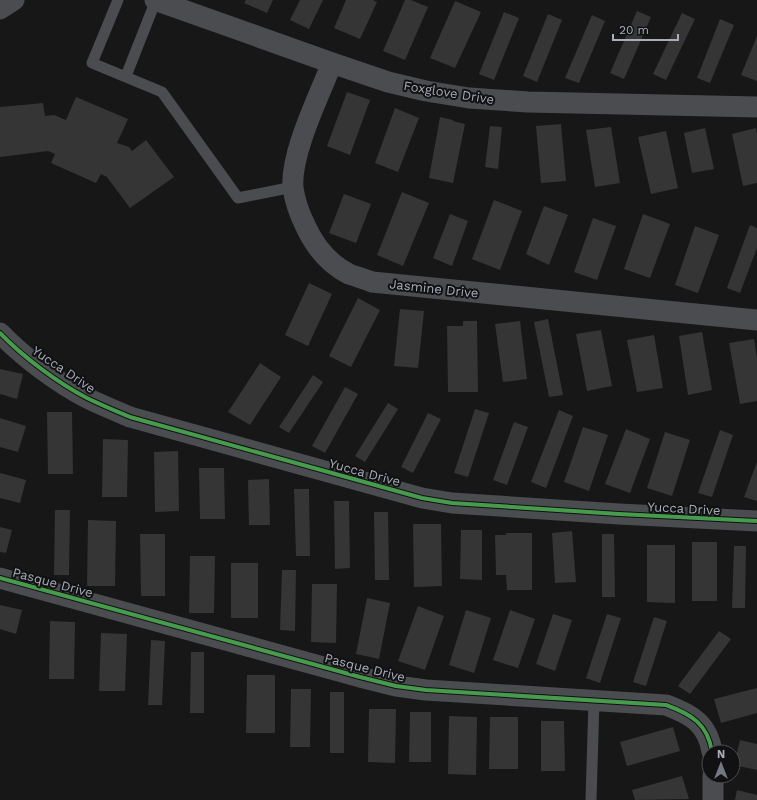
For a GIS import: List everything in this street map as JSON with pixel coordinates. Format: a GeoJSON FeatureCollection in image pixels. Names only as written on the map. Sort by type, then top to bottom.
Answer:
{"type":"FeatureCollection","features":[{"type":"Feature","properties":{"kind":"street"},"geometry":{"type":"LineString","coordinates":[[0,9],[14,0]]}},
{"type":"Feature","properties":{"kind":"street","name":"Foxglove Drive"},"geometry":{"type":"LineString","coordinates":[[156,0],[388,82],[426,91],[469,98],[528,102],[757,107]]}},
{"type":"Feature","properties":{"kind":"street","name":"Jasmine Drive"},"geometry":{"type":"LineString","coordinates":[[332,63],[300,142],[294,165],[293,187],[298,210],[309,234],[326,258],[348,273],[372,282],[757,320]]}},
{"type":"Feature","properties":{"kind":"street","name":"Yucca Drive"},"geometry":{"type":"LineString","coordinates":[[0,333],[28,359],[87,398],[130,417],[422,498],[452,503],[757,521]]}},
{"type":"Feature","properties":{"kind":"street","name":"Pasque Drive"},"geometry":{"type":"LineString","coordinates":[[0,578],[396,686],[457,693],[666,705],[683,711],[697,720],[706,732],[711,744]]}},
{"type":"Feature","properties":{"kind":"street"},"geometry":{"type":"LineString","coordinates":[[713,784],[713,800]]}},
{"type":"Feature","properties":{"kind":"lane"},"geometry":{"type":"LineString","coordinates":[[118,0],[92,63],[162,92],[238,198],[293,187]]}},
{"type":"Feature","properties":{"kind":"lane"},"geometry":{"type":"LineString","coordinates":[[126,76],[156,0]]}},
{"type":"Feature","properties":{"kind":"lane"},"geometry":{"type":"LineString","coordinates":[[591,800],[594,701]]}},
{"type":"Feature","properties":{"kind":"building"},"geometry":{"type":"Polygon","coordinates":[[[246,0],[273,0],[267,13],[244,3],[246,0]]]}},
{"type":"Feature","properties":{"kind":"building"},"geometry":{"type":"Polygon","coordinates":[[[300,0],[323,0],[309,29],[290,20],[300,0]]]}},
{"type":"Feature","properties":{"kind":"building"},"geometry":{"type":"Polygon","coordinates":[[[346,0],[373,0],[377,2],[360,39],[334,28],[346,0]]]}},
{"type":"Feature","properties":{"kind":"building"},"geometry":{"type":"Polygon","coordinates":[[[405,0],[411,0],[428,7],[405,60],[383,51],[405,0]]]}},
{"type":"Feature","properties":{"kind":"building"},"geometry":{"type":"Polygon","coordinates":[[[455,1],[481,12],[455,68],[430,58],[455,1]]]}},
{"type":"Feature","properties":{"kind":"building"},"geometry":{"type":"Polygon","coordinates":[[[637,11],[651,17],[624,79],[610,73],[637,11]]]}},
{"type":"Feature","properties":{"kind":"building"},"geometry":{"type":"Polygon","coordinates":[[[504,12],[519,18],[494,80],[479,74],[504,12]]]}},
{"type":"Feature","properties":{"kind":"building"},"geometry":{"type":"Polygon","coordinates":[[[682,13],[695,19],[666,80],[653,74],[682,13]]]}},
{"type":"Feature","properties":{"kind":"building"},"geometry":{"type":"Polygon","coordinates":[[[548,14],[562,20],[537,82],[523,76],[548,14]]]}},
{"type":"Feature","properties":{"kind":"building"},"geometry":{"type":"Polygon","coordinates":[[[592,15],[605,21],[579,83],[565,78],[592,15]]]}},
{"type":"Feature","properties":{"kind":"building"},"geometry":{"type":"Polygon","coordinates":[[[720,19],[734,25],[710,83],[697,78],[720,19]]]}},
{"type":"Feature","properties":{"kind":"building"},"geometry":{"type":"Polygon","coordinates":[[[757,36],[757,81],[741,75],[757,36]]]}},
{"type":"Feature","properties":{"kind":"building"},"geometry":{"type":"Polygon","coordinates":[[[347,92],[370,100],[350,155],[327,146],[347,92]]]}},
{"type":"Feature","properties":{"kind":"building"},"geometry":{"type":"Polygon","coordinates":[[[76,97],[128,119],[117,143],[129,147],[132,151],[146,140],[174,177],[130,208],[107,177],[101,174],[96,183],[51,163],[55,154],[48,151],[0,157],[0,107],[43,103],[45,116],[54,115],[66,120],[76,97]]]}},
{"type":"Feature","properties":{"kind":"building"},"geometry":{"type":"Polygon","coordinates":[[[395,108],[419,118],[398,172],[375,163],[395,108]]]}},
{"type":"Feature","properties":{"kind":"building"},"geometry":{"type":"Polygon","coordinates":[[[440,117],[465,124],[453,183],[429,178],[440,117]]]}},
{"type":"Feature","properties":{"kind":"building"},"geometry":{"type":"Polygon","coordinates":[[[561,124],[566,181],[541,183],[536,126],[561,124]]]}},
{"type":"Feature","properties":{"kind":"building"},"geometry":{"type":"Polygon","coordinates":[[[490,126],[502,127],[498,169],[485,167],[490,126]]]}},
{"type":"Feature","properties":{"kind":"building"},"geometry":{"type":"Polygon","coordinates":[[[611,127],[620,183],[595,187],[586,130],[611,127]]]}},
{"type":"Feature","properties":{"kind":"building"},"geometry":{"type":"Polygon","coordinates":[[[705,128],[714,169],[692,173],[684,133],[705,128]]]}},
{"type":"Feature","properties":{"kind":"building"},"geometry":{"type":"Polygon","coordinates":[[[756,128],[757,183],[743,186],[732,134],[756,128]]]}},
{"type":"Feature","properties":{"kind":"building"},"geometry":{"type":"Polygon","coordinates":[[[666,131],[678,188],[651,194],[638,137],[666,131]]]}},
{"type":"Feature","properties":{"kind":"building"},"geometry":{"type":"Polygon","coordinates":[[[402,192],[429,203],[403,266],[377,255],[402,192]]]}},
{"type":"Feature","properties":{"kind":"building"},"geometry":{"type":"Polygon","coordinates":[[[344,194],[371,204],[356,243],[329,233],[344,194]]]}},
{"type":"Feature","properties":{"kind":"building"},"geometry":{"type":"Polygon","coordinates":[[[494,200],[522,211],[500,270],[472,259],[494,200]]]}},
{"type":"Feature","properties":{"kind":"building"},"geometry":{"type":"Polygon","coordinates":[[[544,206],[568,215],[549,265],[526,254],[544,206]]]}},
{"type":"Feature","properties":{"kind":"building"},"geometry":{"type":"Polygon","coordinates":[[[450,214],[468,221],[452,266],[433,258],[450,214]]]}},
{"type":"Feature","properties":{"kind":"building"},"geometry":{"type":"Polygon","coordinates":[[[643,214],[670,224],[650,278],[624,269],[643,214]]]}},
{"type":"Feature","properties":{"kind":"building"},"geometry":{"type":"Polygon","coordinates":[[[593,218],[616,226],[597,280],[574,272],[593,218]]]}},
{"type":"Feature","properties":{"kind":"building"},"geometry":{"type":"Polygon","coordinates":[[[750,225],[757,228],[757,248],[740,293],[727,288],[750,225]]]}},
{"type":"Feature","properties":{"kind":"building"},"geometry":{"type":"Polygon","coordinates":[[[695,226],[719,235],[698,293],[675,285],[695,226]]]}},
{"type":"Feature","properties":{"kind":"building"},"geometry":{"type":"Polygon","coordinates":[[[309,283],[332,294],[308,346],[285,335],[309,283]]]}},
{"type":"Feature","properties":{"kind":"building"},"geometry":{"type":"Polygon","coordinates":[[[358,298],[380,310],[351,367],[329,356],[358,298]]]}},
{"type":"Feature","properties":{"kind":"building"},"geometry":{"type":"Polygon","coordinates":[[[400,309],[424,311],[418,368],[394,366],[400,309]]]}},
{"type":"Feature","properties":{"kind":"building"},"geometry":{"type":"Polygon","coordinates":[[[548,319],[563,395],[549,397],[534,322],[548,319]]]}},
{"type":"Feature","properties":{"kind":"building"},"geometry":{"type":"Polygon","coordinates":[[[463,321],[477,321],[478,392],[448,392],[447,326],[463,326],[463,321]]]}},
{"type":"Feature","properties":{"kind":"building"},"geometry":{"type":"Polygon","coordinates":[[[520,321],[527,379],[503,382],[495,324],[520,321]]]}},
{"type":"Feature","properties":{"kind":"building"},"geometry":{"type":"Polygon","coordinates":[[[601,330],[612,386],[587,391],[576,334],[601,330]]]}},
{"type":"Feature","properties":{"kind":"building"},"geometry":{"type":"Polygon","coordinates":[[[702,332],[712,390],[688,395],[679,336],[702,332]]]}},
{"type":"Feature","properties":{"kind":"building"},"geometry":{"type":"Polygon","coordinates":[[[654,335],[663,388],[637,392],[627,340],[654,335]]]}},
{"type":"Feature","properties":{"kind":"building"},"geometry":{"type":"Polygon","coordinates":[[[754,339],[757,358],[757,401],[740,404],[729,343],[754,339]]]}},
{"type":"Feature","properties":{"kind":"building"},"geometry":{"type":"Polygon","coordinates":[[[260,363],[281,377],[250,425],[228,412],[260,363]]]}},
{"type":"Feature","properties":{"kind":"building"},"geometry":{"type":"Polygon","coordinates":[[[0,369],[23,374],[17,399],[0,394],[0,369]]]}},
{"type":"Feature","properties":{"kind":"building"},"geometry":{"type":"Polygon","coordinates":[[[313,375],[323,382],[289,433],[279,427],[313,375]]]}},
{"type":"Feature","properties":{"kind":"building"},"geometry":{"type":"Polygon","coordinates":[[[345,387],[358,394],[325,453],[312,446],[345,387]]]}},
{"type":"Feature","properties":{"kind":"building"},"geometry":{"type":"Polygon","coordinates":[[[388,403],[398,409],[365,462],[355,456],[388,403]]]}},
{"type":"Feature","properties":{"kind":"building"},"geometry":{"type":"Polygon","coordinates":[[[475,409],[489,413],[468,477],[454,473],[475,409]]]}},
{"type":"Feature","properties":{"kind":"building"},"geometry":{"type":"Polygon","coordinates":[[[559,410],[573,416],[546,488],[531,482],[559,410]]]}},
{"type":"Feature","properties":{"kind":"building"},"geometry":{"type":"Polygon","coordinates":[[[47,412],[72,412],[73,474],[48,474],[47,412]]]}},
{"type":"Feature","properties":{"kind":"building"},"geometry":{"type":"Polygon","coordinates":[[[428,413],[441,419],[413,473],[401,467],[428,413]]]}},
{"type":"Feature","properties":{"kind":"building"},"geometry":{"type":"Polygon","coordinates":[[[0,418],[26,426],[18,452],[0,447],[0,418]]]}},
{"type":"Feature","properties":{"kind":"building"},"geometry":{"type":"Polygon","coordinates":[[[514,422],[528,427],[507,485],[493,480],[514,422]]]}},
{"type":"Feature","properties":{"kind":"building"},"geometry":{"type":"Polygon","coordinates":[[[583,427],[608,435],[589,491],[564,482],[583,427]]]}},
{"type":"Feature","properties":{"kind":"building"},"geometry":{"type":"Polygon","coordinates":[[[626,429],[650,439],[630,493],[605,484],[626,429]]]}},
{"type":"Feature","properties":{"kind":"building"},"geometry":{"type":"Polygon","coordinates":[[[720,430],[733,435],[712,497],[698,493],[720,430]]]}},
{"type":"Feature","properties":{"kind":"building"},"geometry":{"type":"Polygon","coordinates":[[[665,432],[690,440],[672,496],[647,488],[665,432]]]}},
{"type":"Feature","properties":{"kind":"building"},"geometry":{"type":"Polygon","coordinates":[[[103,439],[128,440],[127,497],[102,497],[103,439]]]}},
{"type":"Feature","properties":{"kind":"building"},"geometry":{"type":"Polygon","coordinates":[[[178,451],[179,511],[155,512],[154,452],[178,451]]]}},
{"type":"Feature","properties":{"kind":"building"},"geometry":{"type":"Polygon","coordinates":[[[757,462],[757,501],[744,497],[757,462]]]}},
{"type":"Feature","properties":{"kind":"building"},"geometry":{"type":"Polygon","coordinates":[[[199,468],[224,468],[225,519],[200,519],[199,468]]]}},
{"type":"Feature","properties":{"kind":"building"},"geometry":{"type":"Polygon","coordinates":[[[0,473],[26,480],[20,503],[0,498],[0,473]]]}},
{"type":"Feature","properties":{"kind":"building"},"geometry":{"type":"Polygon","coordinates":[[[269,479],[270,525],[249,525],[248,480],[269,479]]]}},
{"type":"Feature","properties":{"kind":"building"},"geometry":{"type":"Polygon","coordinates":[[[294,489],[309,489],[310,556],[296,556],[294,489]]]}},
{"type":"Feature","properties":{"kind":"building"},"geometry":{"type":"Polygon","coordinates":[[[334,501],[349,501],[350,568],[335,569],[334,501]]]}},
{"type":"Feature","properties":{"kind":"building"},"geometry":{"type":"Polygon","coordinates":[[[55,510],[70,510],[69,575],[54,575],[55,510]]]}},
{"type":"Feature","properties":{"kind":"building"},"geometry":{"type":"Polygon","coordinates":[[[374,512],[388,512],[389,580],[375,580],[374,512]]]}},
{"type":"Feature","properties":{"kind":"building"},"geometry":{"type":"Polygon","coordinates":[[[88,520],[116,521],[115,586],[87,586],[88,520]]]}},
{"type":"Feature","properties":{"kind":"building"},"geometry":{"type":"Polygon","coordinates":[[[413,524],[441,524],[442,586],[414,587],[413,524]]]}},
{"type":"Feature","properties":{"kind":"building"},"geometry":{"type":"Polygon","coordinates":[[[0,527],[12,530],[6,553],[0,552],[0,527]]]}},
{"type":"Feature","properties":{"kind":"building"},"geometry":{"type":"Polygon","coordinates":[[[461,530],[482,530],[482,580],[460,579],[461,530]]]}},
{"type":"Feature","properties":{"kind":"building"},"geometry":{"type":"Polygon","coordinates":[[[572,531],[576,582],[555,583],[552,533],[572,531]]]}},
{"type":"Feature","properties":{"kind":"building"},"geometry":{"type":"Polygon","coordinates":[[[506,533],[532,533],[532,590],[507,590],[506,575],[496,575],[495,535],[506,535],[506,533]]]}},
{"type":"Feature","properties":{"kind":"building"},"geometry":{"type":"Polygon","coordinates":[[[140,534],[165,534],[165,596],[141,596],[140,534]]]}},
{"type":"Feature","properties":{"kind":"building"},"geometry":{"type":"Polygon","coordinates":[[[602,534],[614,534],[615,597],[602,597],[602,534]]]}},
{"type":"Feature","properties":{"kind":"building"},"geometry":{"type":"Polygon","coordinates":[[[692,542],[717,542],[717,601],[692,601],[692,542]]]}},
{"type":"Feature","properties":{"kind":"building"},"geometry":{"type":"Polygon","coordinates":[[[647,545],[675,545],[675,603],[647,602],[647,545]]]}},
{"type":"Feature","properties":{"kind":"building"},"geometry":{"type":"Polygon","coordinates":[[[734,546],[746,546],[745,608],[732,608],[734,546]]]}},
{"type":"Feature","properties":{"kind":"building"},"geometry":{"type":"Polygon","coordinates":[[[190,556],[215,556],[214,613],[189,613],[190,556]]]}},
{"type":"Feature","properties":{"kind":"building"},"geometry":{"type":"Polygon","coordinates":[[[231,563],[258,563],[258,618],[231,618],[231,563]]]}},
{"type":"Feature","properties":{"kind":"building"},"geometry":{"type":"Polygon","coordinates":[[[282,570],[296,570],[295,631],[280,630],[282,570]]]}},
{"type":"Feature","properties":{"kind":"building"},"geometry":{"type":"Polygon","coordinates":[[[312,584],[337,584],[336,643],[311,642],[312,584]]]}},
{"type":"Feature","properties":{"kind":"building"},"geometry":{"type":"Polygon","coordinates":[[[367,598],[390,603],[379,659],[356,654],[367,598]]]}},
{"type":"Feature","properties":{"kind":"building"},"geometry":{"type":"Polygon","coordinates":[[[0,605],[22,610],[16,634],[0,629],[0,605]]]}},
{"type":"Feature","properties":{"kind":"building"},"geometry":{"type":"Polygon","coordinates":[[[418,606],[444,616],[425,670],[398,661],[418,606]]]}},
{"type":"Feature","properties":{"kind":"building"},"geometry":{"type":"Polygon","coordinates":[[[466,610],[491,618],[474,673],[449,665],[466,610]]]}},
{"type":"Feature","properties":{"kind":"building"},"geometry":{"type":"Polygon","coordinates":[[[510,610],[535,619],[518,668],[493,660],[510,610]]]}},
{"type":"Feature","properties":{"kind":"building"},"geometry":{"type":"Polygon","coordinates":[[[553,614],[572,620],[555,671],[536,664],[553,614]]]}},
{"type":"Feature","properties":{"kind":"building"},"geometry":{"type":"Polygon","coordinates":[[[607,614],[621,618],[600,683],[586,678],[607,614]]]}},
{"type":"Feature","properties":{"kind":"building"},"geometry":{"type":"Polygon","coordinates":[[[654,617],[667,621],[646,686],[633,682],[654,617]]]}},
{"type":"Feature","properties":{"kind":"building"},"geometry":{"type":"Polygon","coordinates":[[[50,621],[75,622],[74,679],[49,679],[50,621]]]}},
{"type":"Feature","properties":{"kind":"building"},"geometry":{"type":"Polygon","coordinates":[[[719,631],[731,639],[690,694],[678,686],[719,631]]]}},
{"type":"Feature","properties":{"kind":"building"},"geometry":{"type":"Polygon","coordinates":[[[101,633],[127,634],[125,691],[99,691],[101,633]]]}},
{"type":"Feature","properties":{"kind":"building"},"geometry":{"type":"Polygon","coordinates":[[[151,640],[165,641],[162,705],[148,705],[151,640]]]}},
{"type":"Feature","properties":{"kind":"building"},"geometry":{"type":"Polygon","coordinates":[[[191,652],[204,652],[204,713],[190,713],[191,652]]]}},
{"type":"Feature","properties":{"kind":"building"},"geometry":{"type":"Polygon","coordinates":[[[247,675],[275,675],[275,733],[246,733],[247,675]]]}},
{"type":"Feature","properties":{"kind":"building"},"geometry":{"type":"Polygon","coordinates":[[[757,688],[757,713],[721,723],[714,699],[757,688]]]}},
{"type":"Feature","properties":{"kind":"building"},"geometry":{"type":"Polygon","coordinates":[[[291,689],[311,689],[310,747],[290,747],[291,689]]]}},
{"type":"Feature","properties":{"kind":"building"},"geometry":{"type":"Polygon","coordinates":[[[330,692],[344,692],[344,753],[330,753],[330,692]]]}},
{"type":"Feature","properties":{"kind":"building"},"geometry":{"type":"Polygon","coordinates":[[[369,709],[396,709],[395,763],[368,762],[369,709]]]}},
{"type":"Feature","properties":{"kind":"building"},"geometry":{"type":"Polygon","coordinates":[[[410,712],[431,712],[431,762],[409,762],[410,712]]]}},
{"type":"Feature","properties":{"kind":"building"},"geometry":{"type":"Polygon","coordinates":[[[449,716],[477,717],[476,775],[448,774],[449,716]]]}},
{"type":"Feature","properties":{"kind":"building"},"geometry":{"type":"Polygon","coordinates":[[[490,717],[518,717],[518,769],[489,769],[490,717]]]}},
{"type":"Feature","properties":{"kind":"building"},"geometry":{"type":"Polygon","coordinates":[[[541,721],[564,721],[565,771],[541,771],[541,721]]]}},
{"type":"Feature","properties":{"kind":"building"},"geometry":{"type":"Polygon","coordinates":[[[673,727],[680,751],[627,766],[620,742],[673,727]]]}},
{"type":"Feature","properties":{"kind":"building"},"geometry":{"type":"Polygon","coordinates":[[[740,740],[757,744],[757,770],[741,767],[741,744],[739,744],[740,740]]]}},
{"type":"Feature","properties":{"kind":"building"},"geometry":{"type":"Polygon","coordinates":[[[682,776],[689,799],[635,800],[632,790],[682,776]]]}},
{"type":"Feature","properties":{"kind":"building"},"geometry":{"type":"Polygon","coordinates":[[[737,790],[757,795],[757,800],[735,800],[737,790]]]}},
{"type":"Feature","properties":{"kind":"cycle path"},"geometry":{"type":"LineString","coordinates":[[0,333],[30,360],[64,385],[103,406],[130,417],[422,498],[452,503],[757,521]]}},
{"type":"Feature","properties":{"kind":"cycle path"},"geometry":{"type":"LineString","coordinates":[[0,578],[396,686],[426,690],[666,705],[683,712],[697,721],[707,734],[710,744]]}}]}
